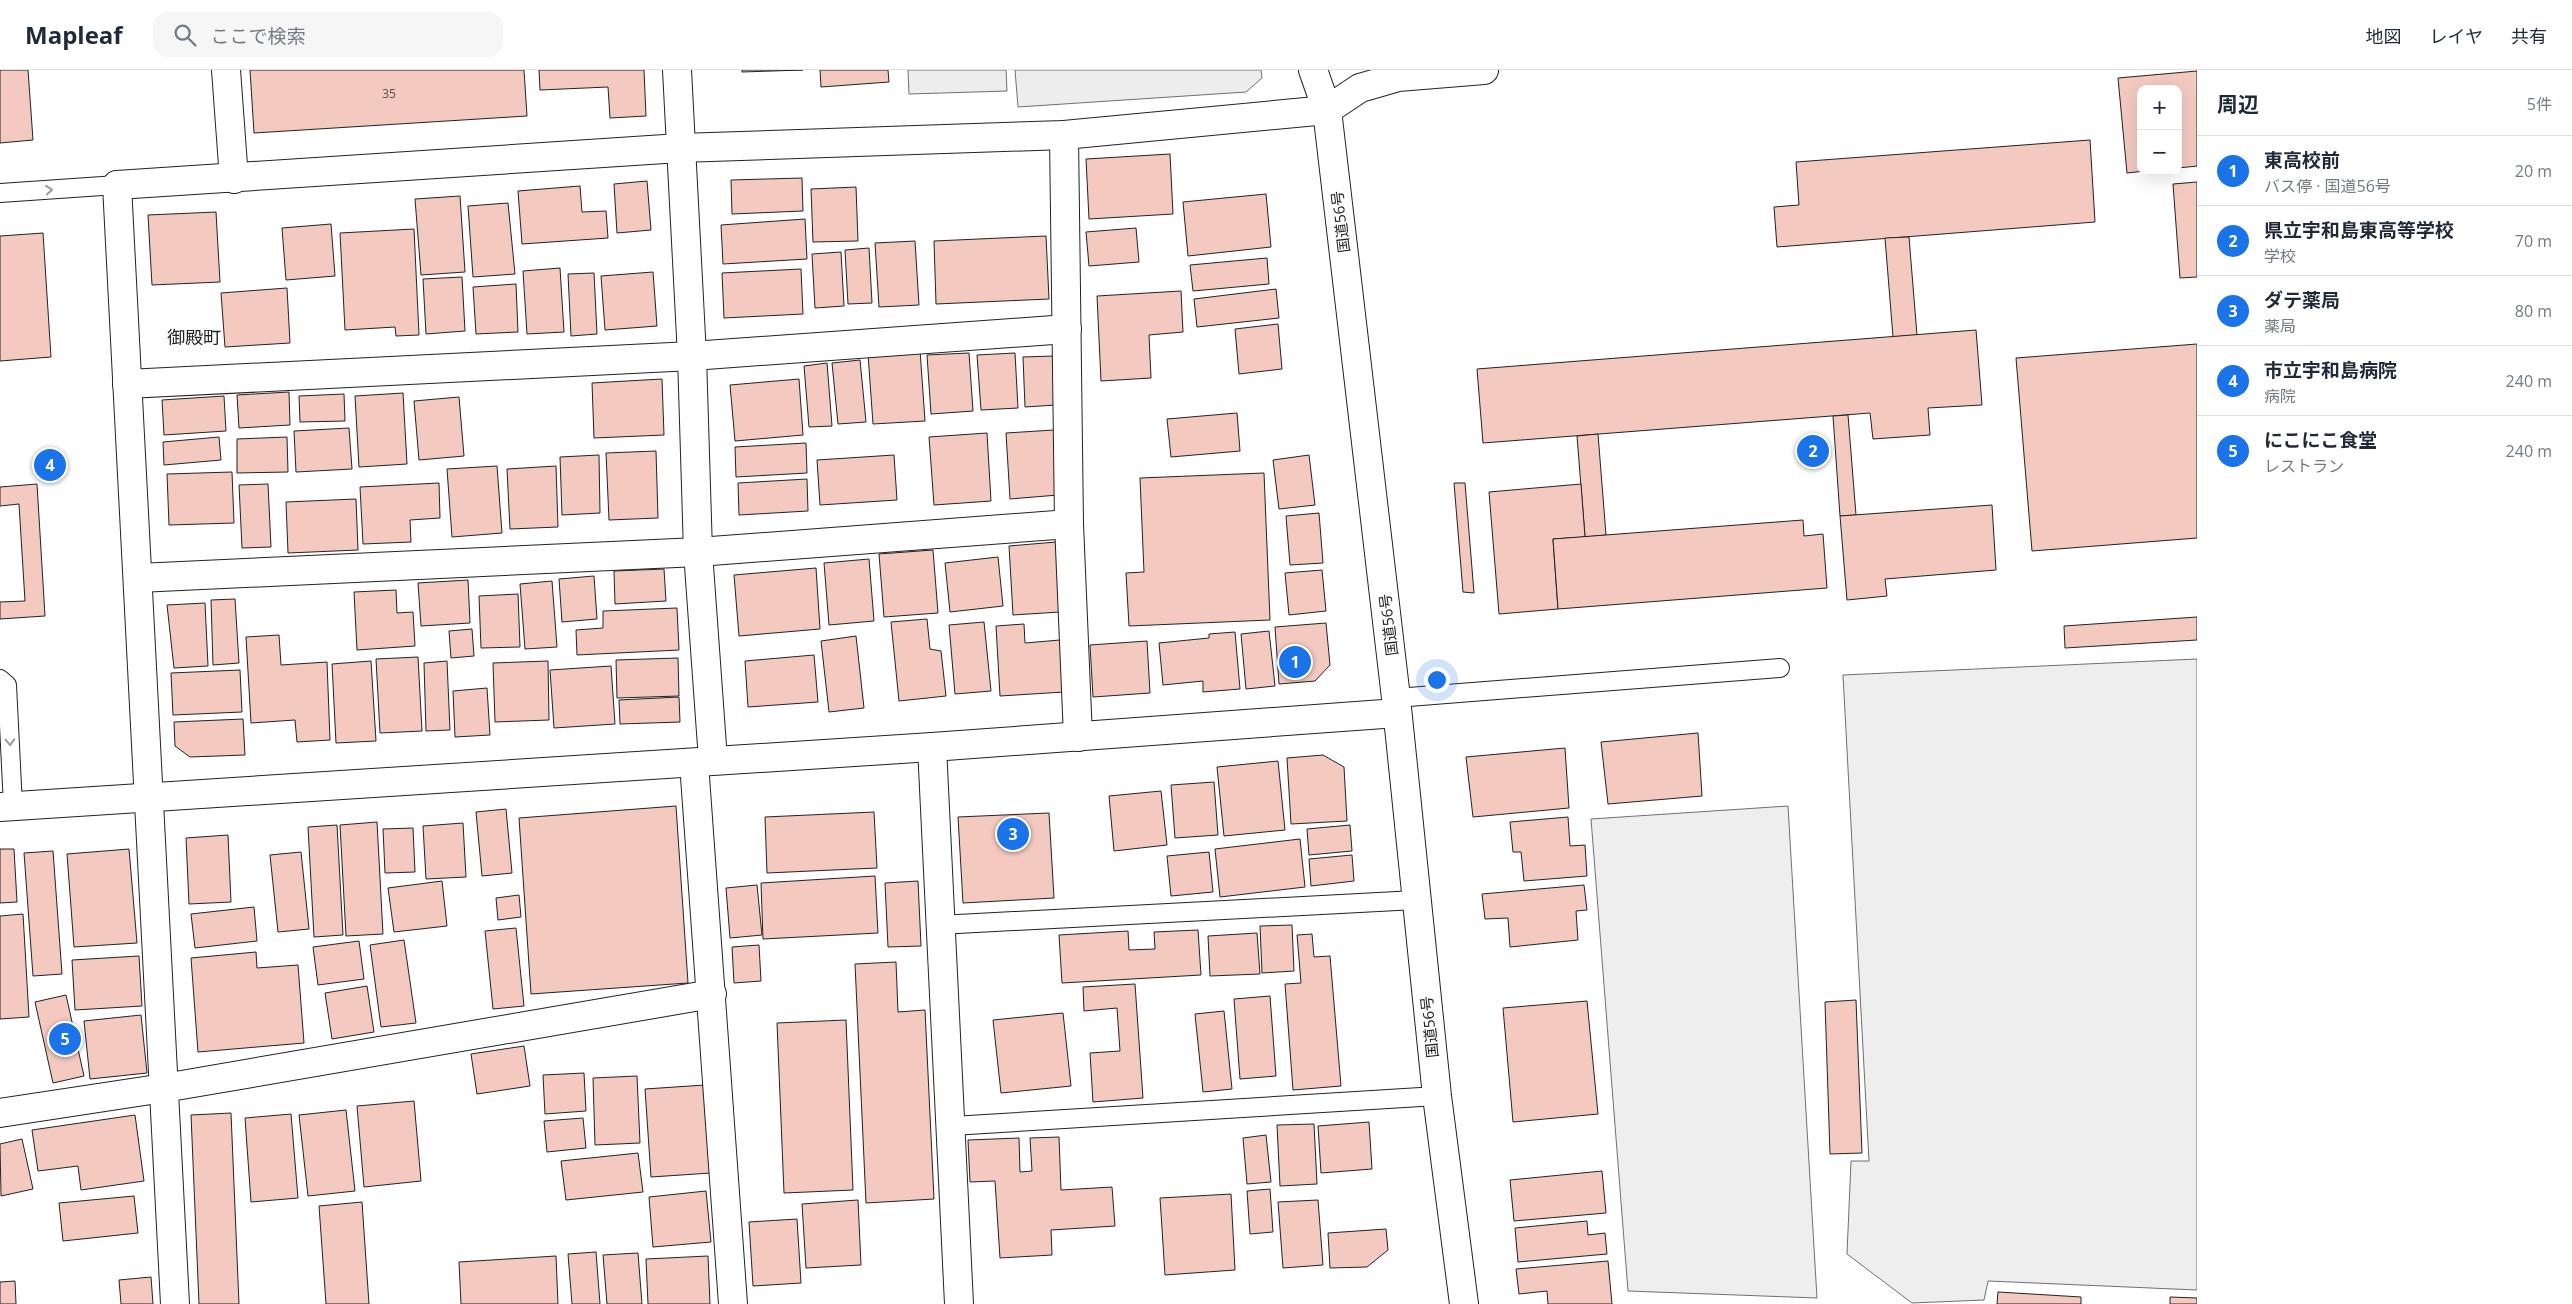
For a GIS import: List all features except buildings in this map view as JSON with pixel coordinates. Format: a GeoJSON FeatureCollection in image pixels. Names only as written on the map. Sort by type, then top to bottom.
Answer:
{"type":"FeatureCollection","features":[{"type":"Feature","properties":{"kind":"main road"},"geometry":{"type":"LineString","coordinates":[[226,70],[234,179]]}},
{"type":"Feature","properties":{"kind":"main road"},"geometry":{"type":"LineString","coordinates":[[677,70],[692,356],[712,994],[733,1304]]}},
{"type":"Feature","properties":{"kind":"main road"},"geometry":{"type":"LineString","coordinates":[[1313,70],[1327,110]]}},
{"type":"Feature","properties":{"kind":"main road"},"geometry":{"type":"LineString","coordinates":[[1327,110],[1330,70]]}},
{"type":"Feature","properties":{"kind":"main road"},"geometry":{"type":"LineString","coordinates":[[175,1304],[117,186],[680,148],[1064,135],[1327,110],[1360,88],[1398,77],[1484,70]]}},
{"type":"Feature","properties":{"kind":"main road","name":"国道56号"},"geometry":{"type":"LineString","coordinates":[[1327,110],[1397,705],[1437,1096],[1464,1304]]}},
{"type":"Feature","properties":{"kind":"main road"},"geometry":{"type":"LineString","coordinates":[[1064,135],[1069,524],[1078,737]]}},
{"type":"Feature","properties":{"kind":"main road"},"geometry":{"type":"LineString","coordinates":[[127,384],[692,356],[1067,329]]}},
{"type":"Feature","properties":{"kind":"main road"},"geometry":{"type":"LineString","coordinates":[[138,578],[698,552],[1069,524]]}},
{"type":"Feature","properties":{"kind":"main road"},"geometry":{"type":"LineString","coordinates":[[6,806],[1078,737],[1397,705]]}},
{"type":"Feature","properties":{"kind":"main road"},"geometry":{"type":"LineString","coordinates":[[932,747],[939,925],[952,1126],[959,1304]]}},
{"type":"Feature","properties":{"kind":"main road"},"geometry":{"type":"LineString","coordinates":[[0,1113],[164,1088],[712,994]]}},
{"type":"Feature","properties":{"kind":"lane"},"geometry":{"type":"LineString","coordinates":[[0,193],[117,186]]}},
{"type":"Feature","properties":{"kind":"lane"},"geometry":{"type":"LineString","coordinates":[[1397,705],[1780,668]]}},
{"type":"Feature","properties":{"kind":"lane"},"geometry":{"type":"LineString","coordinates":[[0,679],[7,685],[6,806]]}},
{"type":"Feature","properties":{"kind":"lane"},"geometry":{"type":"LineString","coordinates":[[939,925],[1416,900]]}},
{"type":"Feature","properties":{"kind":"lane"},"geometry":{"type":"LineString","coordinates":[[952,1126],[1437,1096]]}},
{"type":"Feature","properties":{"kind":"shaded area"},"geometry":{"type":"Polygon","coordinates":[[[908,70],[1006,70],[1007,91],[909,94],[908,70]]]}},
{"type":"Feature","properties":{"kind":"shaded area"},"geometry":{"type":"Polygon","coordinates":[[[1015,70],[1261,70],[1262,78],[1246,92],[1018,107],[1015,70]]]}},
{"type":"Feature","properties":{"kind":"shaded area"},"geometry":{"type":"Polygon","coordinates":[[[2197,659],[2197,1290],[1988,1281],[1984,1300],[1912,1303],[1847,1254],[1851,1161],[1869,1161],[1843,675],[2197,659]]]}},
{"type":"Feature","properties":{"kind":"shaded area"},"geometry":{"type":"Polygon","coordinates":[[[1788,806],[1817,1298],[1628,1291],[1591,819],[1788,806]]]}},
{"type":"Feature","properties":{"kind":"place","name":"県立宇和島東高等学校"},"geometry":{"type":"Point","coordinates":[1813,451]}},
{"type":"Feature","properties":{"kind":"place","name":"市立宇和島病院"},"geometry":{"type":"Point","coordinates":[50,465]}},
{"type":"Feature","properties":{"kind":"place","name":"東高校前"},"geometry":{"type":"Point","coordinates":[1295,662]}},
{"type":"Feature","properties":{"kind":"place","name":"ダテ薬局"},"geometry":{"type":"Point","coordinates":[1013,834]}},
{"type":"Feature","properties":{"kind":"place","name":"にこにこ食堂"},"geometry":{"type":"Point","coordinates":[65,1039]}},
{"type":"Feature","properties":{"kind":"district","name":"御殿町"},"geometry":{"type":"Point","coordinates":[194,337]}}]}
